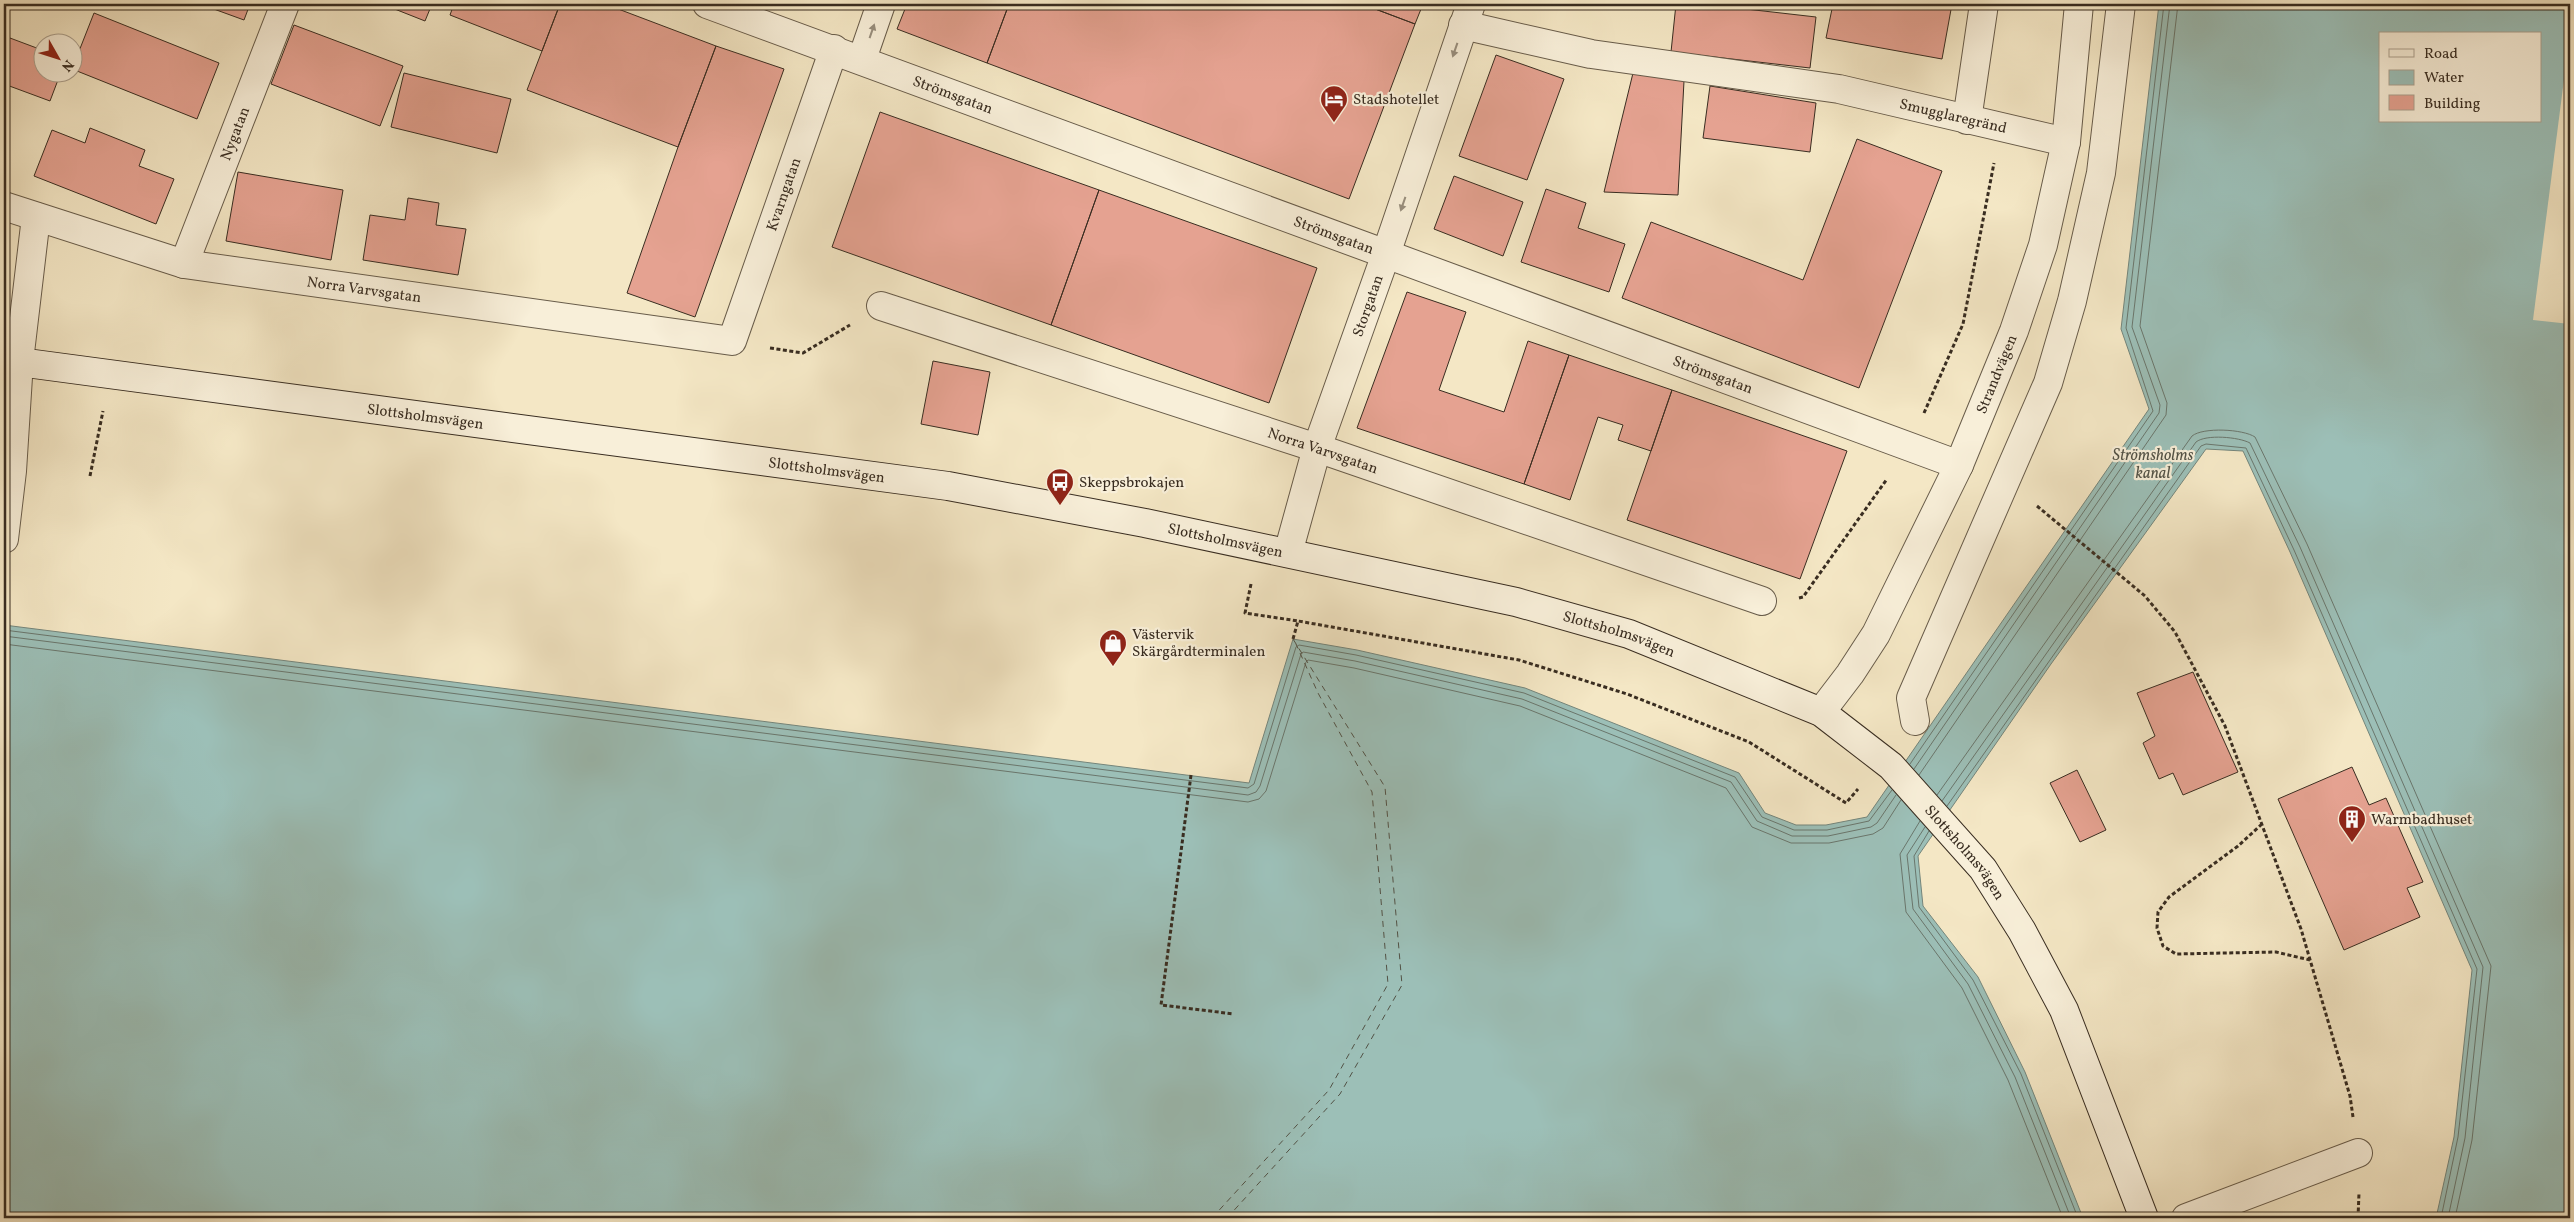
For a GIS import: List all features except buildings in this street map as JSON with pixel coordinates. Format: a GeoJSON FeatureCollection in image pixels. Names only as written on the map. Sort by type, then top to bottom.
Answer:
{"type":"FeatureCollection","features":[{"type":"Feature","properties":{"kind":"street","name":"Nygatan"},"geometry":{"type":"LineString","coordinates":[[184,264],[285,4]]}},
{"type":"Feature","properties":{"kind":"street","name":"Strömsgatan"},"geometry":{"type":"LineString","coordinates":[[707,4],[862,59],[1959,465]]}},
{"type":"Feature","properties":{"kind":"street"},"geometry":{"type":"LineString","coordinates":[[862,59],[881,4]]}},
{"type":"Feature","properties":{"kind":"street"},"geometry":{"type":"LineString","coordinates":[[1967,120],[1984,4]]}},
{"type":"Feature","properties":{"kind":"street","name":"Strandvägen"},"geometry":{"type":"LineString","coordinates":[[1821,712],[1850,674],[1876,634],[1959,465],[2014,331],[2043,245],[2066,142],[2079,4]]}},
{"type":"Feature","properties":{"kind":"street"},"geometry":{"type":"LineString","coordinates":[[1915,722],[1911,698],[2048,383],[2070,310],[2101,172],[2121,4]]}},
{"type":"Feature","properties":{"kind":"street","name":"Smugglaregränd"},"geometry":{"type":"LineString","coordinates":[[1467,14],[1591,54],[1839,89],[2066,142]]}},
{"type":"Feature","properties":{"kind":"street","name":"Storgatan"},"geometry":{"type":"LineString","coordinates":[[1288,553],[1316,448],[1386,254],[1467,14]]}},
{"type":"Feature","properties":{"kind":"street","name":"Kvarngatan"},"geometry":{"type":"LineString","coordinates":[[732,341],[834,49]]}},
{"type":"Feature","properties":{"kind":"street","name":"Norra Varvsgatan"},"geometry":{"type":"LineString","coordinates":[[4,206],[184,264],[732,341]]}},
{"type":"Feature","properties":{"kind":"street"},"geometry":{"type":"LineString","coordinates":[[4,539],[12,471],[11,360],[36,217]]}},
{"type":"Feature","properties":{"kind":"street","name":"Norra Varvsgatan"},"geometry":{"type":"LineString","coordinates":[[881,306],[1316,448],[1762,601]]}},
{"type":"Feature","properties":{"kind":"street","name":"Slottsholmsvägen"},"geometry":{"type":"LineString","coordinates":[[11,360],[948,486],[1136,521],[1516,602],[1629,634],[1821,712],[1887,763],[1983,869],[2022,931],[2064,1010],[2144,1218]]}},
{"type":"Feature","properties":{"kind":"street"},"geometry":{"type":"LineString","coordinates":[[2186,1218],[2358,1153]]}},
{"type":"Feature","properties":{"kind":"path"},"geometry":{"type":"LineString","coordinates":[[1762,601],[1789,601],[1803,597],[1910,446],[1963,324],[2001,128]]}},
{"type":"Feature","properties":{"kind":"path"},"geometry":{"type":"LineString","coordinates":[[732,341],[803,354],[881,306]]}},
{"type":"Feature","properties":{"kind":"path"},"geometry":{"type":"LineString","coordinates":[[90,476],[110,374]]}},
{"type":"Feature","properties":{"kind":"path"},"geometry":{"type":"LineString","coordinates":[[2044,510],[2145,596],[2175,632],[2224,726],[2311,960],[2350,1096],[2358,1153],[2358,1218]]}},
{"type":"Feature","properties":{"kind":"path"},"geometry":{"type":"LineString","coordinates":[[1259,547],[1245,613],[1519,660],[1627,694],[1748,742],[1846,802],[1887,763]]}},
{"type":"Feature","properties":{"kind":"path"},"geometry":{"type":"LineString","coordinates":[[1293,639],[1298,621]]}},
{"type":"Feature","properties":{"kind":"path"},"geometry":{"type":"LineString","coordinates":[[1191,774],[1161,1005],[1234,1014]]}},
{"type":"Feature","properties":{"kind":"path"},"geometry":{"type":"LineString","coordinates":[[2262,824],[2238,846],[2169,897],[2158,912],[2157,928],[2163,946],[2176,954],[2276,952],[2311,960]]}},
{"type":"Feature","properties":{"kind":"water","name":"Strömsholms kanal"},"geometry":{"type":"Polygon","coordinates":[[[2159,4],[2570,4],[2570,1218],[2436,1218],[2454,1137],[2472,970],[2290,552],[2243,451],[2206,449],[2051,664],[1918,856],[1923,906],[1978,977],[2025,1072],[2083,1218],[4,1218],[4,625],[1249,783],[1293,639],[1357,650],[1525,688],[1739,773],[1765,813],[1796,825],[1826,825],[1867,817],[2149,409],[2121,329],[2159,4]]]}},
{"type":"Feature","properties":{"kind":"pier"},"geometry":{"type":"Polygon","coordinates":[[[2570,33],[2570,324],[2533,320],[2570,33]]]}},
{"type":"Feature","properties":{"kind":"ferry route"},"geometry":{"type":"LineString","coordinates":[[1227,1218],[1340,1094],[1402,985],[1385,787],[1293,639]]}},
{"type":"Feature","properties":{"kind":"ferry route"},"geometry":{"type":"LineString","coordinates":[[1212,1218],[1329,1090],[1388,984],[1372,792],[1318,693],[1296,644]]}},
{"type":"Feature","properties":{"kind":"place","name":"Stadshotellet"},"geometry":{"type":"Point","coordinates":[1334,123]}},
{"type":"Feature","properties":{"kind":"place","name":"Skeppsbrokajen"},"geometry":{"type":"Point","coordinates":[1060,506]}},
{"type":"Feature","properties":{"kind":"place","name":"Västervik Skärgårdterminalen"},"geometry":{"type":"Point","coordinates":[1113,667]}},
{"type":"Feature","properties":{"kind":"place","name":"Warmbadhuset"},"geometry":{"type":"Point","coordinates":[2352,843]}}]}
